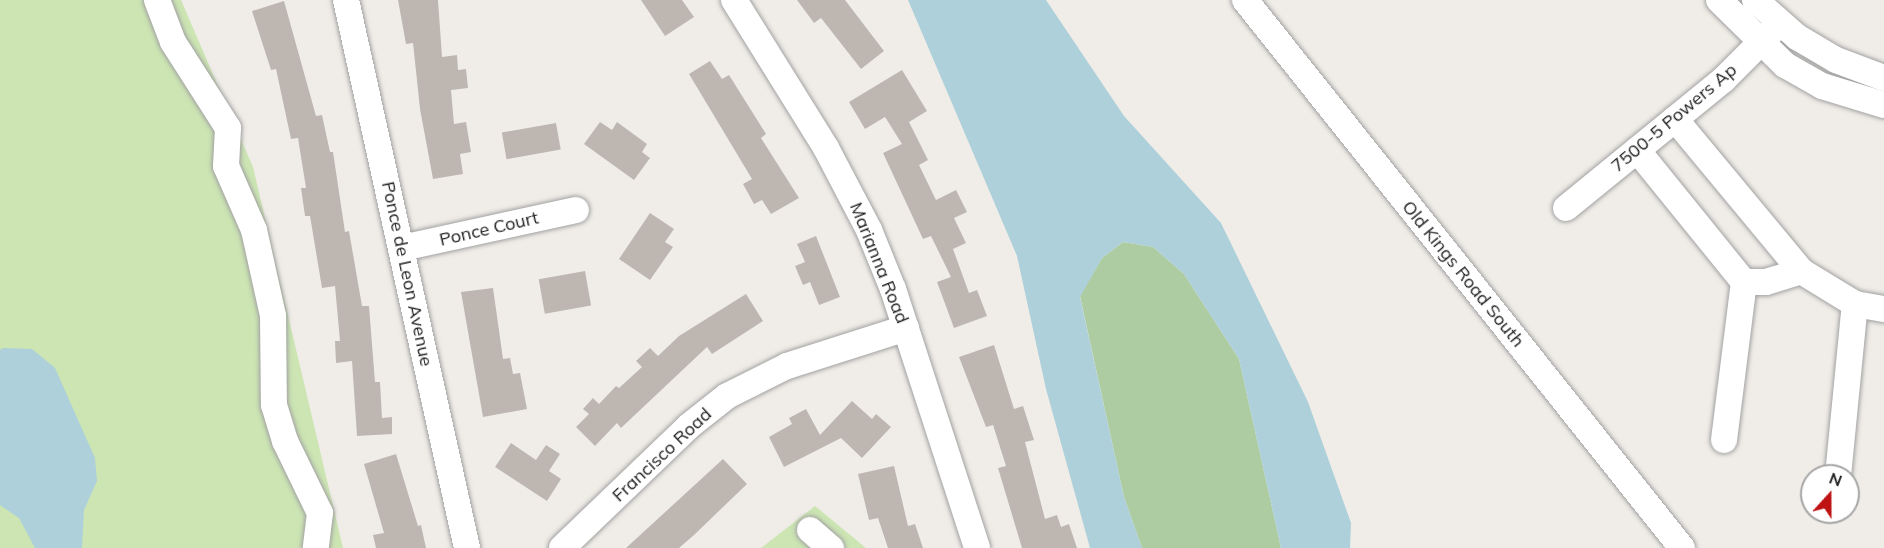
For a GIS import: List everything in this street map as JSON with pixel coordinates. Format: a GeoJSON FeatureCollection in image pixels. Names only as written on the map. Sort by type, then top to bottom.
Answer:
{"type":"FeatureCollection","features":[{"type":"Feature","properties":{"kind":"street"},"geometry":{"type":"LineString","coordinates":[[157,0],[174,42],[228,128],[226,166],[254,230],[273,316],[274,405],[285,441],[320,513],[316,548]]}},
{"type":"Feature","properties":{"kind":"street","name":"Ponce de Leon Avenue"},"geometry":{"type":"LineString","coordinates":[[346,0],[467,548]]}},
{"type":"Feature","properties":{"kind":"street","name":"Marianna Road"},"geometry":{"type":"LineString","coordinates":[[734,0],[788,85],[852,196],[893,289],[977,548]]}},
{"type":"Feature","properties":{"kind":"street","name":"Old Kings Road South"},"geometry":{"type":"LineString","coordinates":[[1245,0],[1672,544]]}},
{"type":"Feature","properties":{"kind":"street"},"geometry":{"type":"LineString","coordinates":[[1755,0],[1779,24],[1836,60],[1884,78]]}},
{"type":"Feature","properties":{"kind":"street"},"geometry":{"type":"LineString","coordinates":[[1733,4],[1760,42],[1785,65],[1822,86],[1884,105]]}},
{"type":"Feature","properties":{"kind":"street","name":"7500-5 Powers Ap"},"geometry":{"type":"LineString","coordinates":[[1566,208],[1675,119],[1779,24]]}},
{"type":"Feature","properties":{"kind":"street"},"geometry":{"type":"LineString","coordinates":[[1675,119],[1801,271],[1855,304],[1884,309]]}},
{"type":"Feature","properties":{"kind":"street"},"geometry":{"type":"LineString","coordinates":[[1637,150],[1744,282],[1724,440]]}},
{"type":"Feature","properties":{"kind":"street","name":"Ponce Court"},"geometry":{"type":"LineString","coordinates":[[402,248],[576,210]]}},
{"type":"Feature","properties":{"kind":"street"},"geometry":{"type":"LineString","coordinates":[[1744,282],[1766,282],[1801,271]]}},
{"type":"Feature","properties":{"kind":"street"},"geometry":{"type":"LineString","coordinates":[[1839,464],[1855,304]]}},
{"type":"Feature","properties":{"kind":"street","name":"Francisco Road"},"geometry":{"type":"LineString","coordinates":[[562,548],[690,426],[727,396],[787,366],[906,328]]}},
{"type":"Feature","properties":{"kind":"street"},"geometry":{"type":"LineString","coordinates":[[810,530],[831,548]]}},
{"type":"Feature","properties":{"kind":"green space"},"geometry":{"type":"Polygon","coordinates":[[[0,0],[181,0],[253,167],[343,548],[0,548],[0,0]]]}},
{"type":"Feature","properties":{"kind":"green space"},"geometry":{"type":"Polygon","coordinates":[[[1123,242],[1153,247],[1184,274],[1239,359],[1281,548],[1142,548],[1124,497],[1080,296],[1102,258],[1123,242]]]}},
{"type":"Feature","properties":{"kind":"green space"},"geometry":{"type":"Polygon","coordinates":[[[815,506],[866,548],[761,548],[815,506]]]}},
{"type":"Feature","properties":{"kind":"water"},"geometry":{"type":"Polygon","coordinates":[[[908,0],[1046,0],[1124,116],[1221,223],[1308,402],[1351,523],[1350,548],[1281,548],[1239,359],[1184,274],[1153,247],[1123,242],[1102,258],[1080,297],[1124,497],[1142,548],[1090,548],[1046,389],[1017,256],[908,0]]]}},
{"type":"Feature","properties":{"kind":"water"},"geometry":{"type":"Polygon","coordinates":[[[3,348],[32,349],[55,368],[95,458],[97,481],[84,510],[82,548],[35,548],[19,518],[0,505],[0,350],[3,348]]]}},
{"type":"Feature","properties":{"kind":"building"},"geometry":{"type":"Polygon","coordinates":[[[398,0],[438,0],[442,57],[457,55],[458,70],[466,69],[468,88],[451,90],[454,124],[466,122],[471,152],[460,154],[463,174],[433,179],[420,109],[413,43],[406,44],[398,0]]]}},
{"type":"Feature","properties":{"kind":"building"},"geometry":{"type":"Polygon","coordinates":[[[641,0],[682,0],[694,17],[665,36],[641,0]]]}},
{"type":"Feature","properties":{"kind":"building"},"geometry":{"type":"Polygon","coordinates":[[[797,0],[845,0],[884,51],[861,69],[821,18],[814,23],[797,0]]]}},
{"type":"Feature","properties":{"kind":"building"},"geometry":{"type":"Polygon","coordinates":[[[284,1],[316,116],[322,115],[330,152],[333,152],[345,232],[349,231],[362,306],[369,306],[375,382],[380,382],[382,418],[392,417],[392,434],[357,436],[352,361],[336,363],[335,341],[340,341],[335,286],[322,288],[310,216],[305,216],[301,188],[306,188],[298,138],[291,139],[276,69],[271,70],[252,11],[284,1]]]}},
{"type":"Feature","properties":{"kind":"building"},"geometry":{"type":"Polygon","coordinates":[[[710,61],[722,79],[729,75],[766,134],[761,138],[799,198],[771,214],[762,200],[754,204],[743,184],[752,179],[689,74],[710,61]]]}},
{"type":"Feature","properties":{"kind":"building"},"geometry":{"type":"Polygon","coordinates":[[[902,70],[927,111],[909,122],[928,160],[919,165],[936,200],[956,190],[967,212],[954,218],[966,243],[953,249],[969,293],[977,290],[987,316],[954,328],[937,282],[951,277],[931,236],[923,239],[883,153],[902,144],[885,117],[865,129],[849,102],[902,70]]]}},
{"type":"Feature","properties":{"kind":"building"},"geometry":{"type":"Polygon","coordinates":[[[600,122],[612,130],[617,122],[647,144],[642,152],[650,158],[634,180],[584,144],[600,122]]]}},
{"type":"Feature","properties":{"kind":"building"},"geometry":{"type":"Polygon","coordinates":[[[556,123],[561,150],[507,159],[502,133],[556,123]]]}},
{"type":"Feature","properties":{"kind":"building"},"geometry":{"type":"Polygon","coordinates":[[[650,213],[674,229],[665,242],[673,247],[650,280],[619,259],[650,213]]]}},
{"type":"Feature","properties":{"kind":"building"},"geometry":{"type":"Polygon","coordinates":[[[816,236],[840,297],[819,305],[810,282],[803,285],[795,266],[805,262],[797,244],[816,236]]]}},
{"type":"Feature","properties":{"kind":"building"},"geometry":{"type":"Polygon","coordinates":[[[585,271],[591,305],[545,314],[539,279],[585,271]]]}},
{"type":"Feature","properties":{"kind":"building"},"geometry":{"type":"Polygon","coordinates":[[[493,288],[503,359],[510,358],[513,374],[520,373],[527,409],[483,417],[461,292],[493,288]]]}},
{"type":"Feature","properties":{"kind":"building"},"geometry":{"type":"Polygon","coordinates":[[[746,294],[763,321],[712,354],[707,347],[621,428],[617,423],[595,446],[576,427],[589,414],[583,409],[593,398],[599,404],[616,386],[619,388],[642,367],[636,361],[650,348],[658,356],[679,336],[746,294]]]}},
{"type":"Feature","properties":{"kind":"building"},"geometry":{"type":"Polygon","coordinates":[[[994,345],[1014,409],[1023,406],[1034,440],[1025,442],[1045,519],[1057,515],[1061,527],[1069,524],[1077,548],[1022,548],[998,468],[1006,466],[993,425],[986,427],[959,357],[994,345]]]}},
{"type":"Feature","properties":{"kind":"building"},"geometry":{"type":"Polygon","coordinates":[[[852,401],[872,419],[876,414],[891,427],[862,458],[841,438],[784,467],[769,437],[792,424],[789,418],[806,409],[820,435],[852,401]]]}},
{"type":"Feature","properties":{"kind":"building"},"geometry":{"type":"Polygon","coordinates":[[[511,443],[536,460],[546,445],[560,454],[549,471],[561,479],[547,501],[495,467],[511,443]]]}},
{"type":"Feature","properties":{"kind":"building"},"geometry":{"type":"Polygon","coordinates":[[[396,454],[418,526],[421,525],[426,548],[376,548],[373,535],[384,533],[364,464],[396,454]]]}},
{"type":"Feature","properties":{"kind":"building"},"geometry":{"type":"Polygon","coordinates":[[[723,459],[747,484],[694,535],[679,548],[626,548],[723,459]]]}},
{"type":"Feature","properties":{"kind":"building"},"geometry":{"type":"Polygon","coordinates":[[[894,466],[908,526],[915,524],[923,548],[888,548],[878,518],[869,520],[858,474],[894,466]]]}}]}
